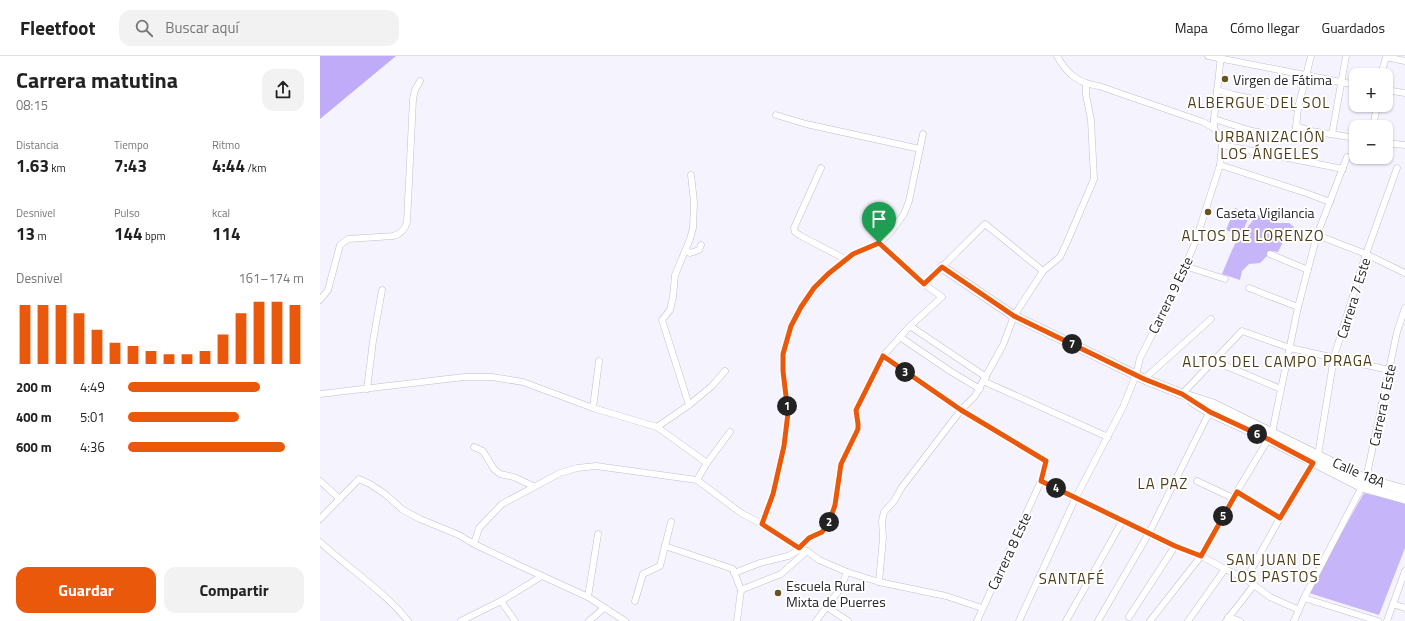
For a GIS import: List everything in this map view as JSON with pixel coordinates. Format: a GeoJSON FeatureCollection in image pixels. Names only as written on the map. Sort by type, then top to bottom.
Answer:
{"type":"FeatureCollection","features":[{"type":"Feature","properties":{"kind":"main road","name":"Calle 18A"},"geometry":{"type":"LineString","coordinates":[[942,267],[1014,316],[1140,377],[1182,394],[1270,436],[1318,454],[1366,478],[1405,490]]}},
{"type":"Feature","properties":{"kind":"main road","name":"Calle 18A"},"geometry":{"type":"LineString","coordinates":[[1270,436],[1313,463],[1362,487],[1405,499]]}},
{"type":"Feature","properties":{"kind":"street"},"geometry":{"type":"LineString","coordinates":[[1057,56],[1062,65],[1071,75],[1086,84],[1099,86],[1203,122],[1214,128],[1220,136],[1222,146],[1343,169]]}},
{"type":"Feature","properties":{"kind":"street"},"geometry":{"type":"LineString","coordinates":[[1208,56],[1221,57],[1307,76],[1349,83]]}},
{"type":"Feature","properties":{"kind":"street"},"geometry":{"type":"LineString","coordinates":[[1214,119],[1252,131],[1295,138],[1298,108],[1311,56]]}},
{"type":"Feature","properties":{"kind":"street"},"geometry":{"type":"LineString","coordinates":[[1332,134],[1346,56]]}},
{"type":"Feature","properties":{"kind":"street"},"geometry":{"type":"LineString","coordinates":[[1214,128],[1221,57]]}},
{"type":"Feature","properties":{"kind":"street"},"geometry":{"type":"LineString","coordinates":[[1384,68],[1386,57],[1405,61]]}},
{"type":"Feature","properties":{"kind":"street"},"geometry":{"type":"LineString","coordinates":[[320,300],[328,290],[340,245],[348,239],[398,235],[406,228],[413,99],[415,90],[420,81]]}},
{"type":"Feature","properties":{"kind":"street"},"geometry":{"type":"LineString","coordinates":[[879,582],[883,538],[882,521],[884,512],[894,501],[902,486],[961,410],[975,396],[1003,346],[1014,316],[1043,271],[1060,257],[1068,242],[1094,180],[1091,120],[1086,96],[1086,84]]}},
{"type":"Feature","properties":{"kind":"street"},"geometry":{"type":"LineString","coordinates":[[1217,90],[1298,108]]}},
{"type":"Feature","properties":{"kind":"street"},"geometry":{"type":"LineString","coordinates":[[1393,91],[1405,93]]}},
{"type":"Feature","properties":{"kind":"street"},"geometry":{"type":"LineString","coordinates":[[776,114],[806,124],[920,149]]}},
{"type":"Feature","properties":{"kind":"street"},"geometry":{"type":"LineString","coordinates":[[1296,126],[1311,131],[1349,137]]}},
{"type":"Feature","properties":{"kind":"street"},"geometry":{"type":"LineString","coordinates":[[762,524],[773,494],[784,446],[788,413],[783,371],[783,354],[791,326],[801,307],[814,288],[845,259],[879,243],[904,214],[909,201],[923,134]]}},
{"type":"Feature","properties":{"kind":"street"},"geometry":{"type":"LineString","coordinates":[[1393,144],[1405,145]]}},
{"type":"Feature","properties":{"kind":"street","name":"Carrera 9 Este"},"geometry":{"type":"LineString","coordinates":[[1140,377],[1140,358],[1172,296],[1195,243],[1220,165],[1222,146]]}},
{"type":"Feature","properties":{"kind":"street"},"geometry":{"type":"LineString","coordinates":[[1150,621],[1201,556],[1270,436],[1298,307],[1317,235],[1347,157]]}},
{"type":"Feature","properties":{"kind":"street"},"geometry":{"type":"LineString","coordinates":[[1220,165],[1330,202]]}},
{"type":"Feature","properties":{"kind":"street"},"geometry":{"type":"LineString","coordinates":[[821,168],[794,228],[795,232],[845,259]]}},
{"type":"Feature","properties":{"kind":"street","name":"Carrera 7 Este"},"geometry":{"type":"LineString","coordinates":[[1246,579],[1318,454],[1334,357],[1366,254],[1397,168]]}},
{"type":"Feature","properties":{"kind":"street"},"geometry":{"type":"LineString","coordinates":[[689,406],[662,320],[670,310],[673,298],[674,275],[686,250],[693,228],[694,202],[691,175]]}},
{"type":"Feature","properties":{"kind":"street"},"geometry":{"type":"LineString","coordinates":[[924,284],[986,224],[1043,271]]}},
{"type":"Feature","properties":{"kind":"street"},"geometry":{"type":"LineString","coordinates":[[1317,235],[1366,254],[1405,273]]}},
{"type":"Feature","properties":{"kind":"street"},"geometry":{"type":"LineString","coordinates":[[741,590],[781,574],[802,549],[809,538],[822,532],[829,523],[835,505],[841,464],[858,429],[856,410],[883,356],[910,326],[942,297],[924,284],[879,243]]}},
{"type":"Feature","properties":{"kind":"street"},"geometry":{"type":"LineString","coordinates":[[686,250],[690,253],[696,252],[699,250],[701,245]]}},
{"type":"Feature","properties":{"kind":"street"},"geometry":{"type":"LineString","coordinates":[[1270,254],[1308,270]]}},
{"type":"Feature","properties":{"kind":"street"},"geometry":{"type":"LineString","coordinates":[[1185,266],[1225,279]]}},
{"type":"Feature","properties":{"kind":"street"},"geometry":{"type":"LineString","coordinates":[[1249,288],[1298,307]]}},
{"type":"Feature","properties":{"kind":"street"},"geometry":{"type":"LineString","coordinates":[[367,389],[373,340],[382,290]]}},
{"type":"Feature","properties":{"kind":"street","name":"Carrera 6 Este"},"geometry":{"type":"LineString","coordinates":[[1294,621],[1304,598],[1366,478],[1397,332],[1405,308]]}},
{"type":"Feature","properties":{"kind":"street"},"geometry":{"type":"LineString","coordinates":[[1019,621],[1035,582],[1076,498],[1140,377],[1211,319]]}},
{"type":"Feature","properties":{"kind":"street"},"geometry":{"type":"LineString","coordinates":[[910,326],[984,379],[1108,437]]}},
{"type":"Feature","properties":{"kind":"street"},"geometry":{"type":"LineString","coordinates":[[1182,394],[1242,331],[1290,348],[1389,370]]}},
{"type":"Feature","properties":{"kind":"street"},"geometry":{"type":"LineString","coordinates":[[1397,332],[1405,333]]}},
{"type":"Feature","properties":{"kind":"street"},"geometry":{"type":"LineString","coordinates":[[900,337],[950,371],[980,388]]}},
{"type":"Feature","properties":{"kind":"street"},"geometry":{"type":"LineString","coordinates":[[883,356],[961,410]]}},
{"type":"Feature","properties":{"kind":"street"},"geometry":{"type":"LineString","coordinates":[[593,408],[599,361]]}},
{"type":"Feature","properties":{"kind":"street"},"geometry":{"type":"LineString","coordinates":[[1214,361],[1280,389]]}},
{"type":"Feature","properties":{"kind":"street"},"geometry":{"type":"LineString","coordinates":[[657,427],[689,406],[712,386],[726,371]]}},
{"type":"Feature","properties":{"kind":"street"},"geometry":{"type":"LineString","coordinates":[[320,394],[464,377],[492,376],[523,382],[593,408],[657,427],[707,463]]}},
{"type":"Feature","properties":{"kind":"street"},"geometry":{"type":"LineString","coordinates":[[1098,621],[1149,533],[1211,408]]}},
{"type":"Feature","properties":{"kind":"street","name":"Carrera 8 Este"},"geometry":{"type":"LineString","coordinates":[[961,410],[1046,461],[1041,481],[977,621]]}},
{"type":"Feature","properties":{"kind":"street"},"geometry":{"type":"LineString","coordinates":[[697,480],[707,463],[730,432]]}},
{"type":"Feature","properties":{"kind":"street"},"geometry":{"type":"LineString","coordinates":[[474,447],[483,451],[494,469],[500,474],[514,477],[533,486]]}},
{"type":"Feature","properties":{"kind":"street"},"geometry":{"type":"LineString","coordinates":[[474,544],[479,528],[502,504],[533,486],[560,473],[578,468],[596,466],[697,480],[741,513],[762,524],[819,560],[847,572],[879,582],[946,596],[982,608]]}},
{"type":"Feature","properties":{"kind":"street"},"geometry":{"type":"LineString","coordinates":[[320,519],[359,479],[385,494],[403,510],[420,520],[459,535],[474,544],[588,597],[625,621]]}},
{"type":"Feature","properties":{"kind":"street"},"geometry":{"type":"LineString","coordinates":[[320,481],[340,498]]}},
{"type":"Feature","properties":{"kind":"street"},"geometry":{"type":"LineString","coordinates":[[1041,481],[1175,546],[1201,556],[1246,579],[1270,597],[1299,610]]}},
{"type":"Feature","properties":{"kind":"street"},"geometry":{"type":"LineString","coordinates":[[1197,481],[1235,495],[1280,518]]}},
{"type":"Feature","properties":{"kind":"street"},"geometry":{"type":"LineString","coordinates":[[1066,621],[1123,520]]}},
{"type":"Feature","properties":{"kind":"street"},"geometry":{"type":"LineString","coordinates":[[635,601],[643,574],[660,566],[671,522]]}},
{"type":"Feature","properties":{"kind":"street"},"geometry":{"type":"LineString","coordinates":[[588,597],[598,534]]}},
{"type":"Feature","properties":{"kind":"street"},"geometry":{"type":"LineString","coordinates":[[320,542],[381,593],[407,619]]}},
{"type":"Feature","properties":{"kind":"street"},"geometry":{"type":"LineString","coordinates":[[666,546],[733,569],[741,590],[737,621]]}},
{"type":"Feature","properties":{"kind":"street"},"geometry":{"type":"LineString","coordinates":[[1129,617],[1175,546]]}},
{"type":"Feature","properties":{"kind":"street"},"geometry":{"type":"LineString","coordinates":[[734,572],[760,563],[788,556],[802,549]]}},
{"type":"Feature","properties":{"kind":"street"},"geometry":{"type":"LineString","coordinates":[[1188,621],[1225,569]]}},
{"type":"Feature","properties":{"kind":"street"},"geometry":{"type":"LineString","coordinates":[[1387,621],[1405,571]]}},
{"type":"Feature","properties":{"kind":"street"},"geometry":{"type":"LineString","coordinates":[[816,621],[840,589],[847,572]]}},
{"type":"Feature","properties":{"kind":"street"},"geometry":{"type":"LineString","coordinates":[[461,621],[501,601],[542,576]]}},
{"type":"Feature","properties":{"kind":"street"},"geometry":{"type":"LineString","coordinates":[[1240,621],[1227,619],[1254,585]]}},
{"type":"Feature","properties":{"kind":"street"},"geometry":{"type":"LineString","coordinates":[[1304,598],[1378,621]]}},
{"type":"Feature","properties":{"kind":"street"},"geometry":{"type":"LineString","coordinates":[[501,601],[515,621]]}},
{"type":"Feature","properties":{"kind":"street"},"geometry":{"type":"LineString","coordinates":[[1393,604],[1405,608]]}},
{"type":"Feature","properties":{"kind":"street"},"geometry":{"type":"LineString","coordinates":[[827,607],[848,621]]}},
{"type":"Feature","properties":{"kind":"street"},"geometry":{"type":"LineString","coordinates":[[589,621],[604,608]]}},
{"type":"Feature","properties":{"kind":"street"},"geometry":{"type":"LineString","coordinates":[[1350,621],[1352,613]]}},
{"type":"Feature","properties":{"kind":"street"},"geometry":{"type":"LineString","coordinates":[[398,621],[407,619]]}},
{"type":"Feature","properties":{"kind":"shaded area"},"geometry":{"type":"Polygon","coordinates":[[[320,56],[396,56],[320,119],[320,56]]]}},
{"type":"Feature","properties":{"kind":"shaded area"},"geometry":{"type":"Polygon","coordinates":[[[1235,208],[1250,214],[1241,236],[1226,230],[1235,208]]]}},
{"type":"Feature","properties":{"kind":"shaded area"},"geometry":{"type":"Polygon","coordinates":[[[1258,215],[1277,223],[1289,223],[1294,227],[1290,232],[1288,232],[1278,252],[1272,251],[1260,263],[1249,264],[1242,271],[1240,280],[1222,274],[1237,240],[1244,234],[1249,225],[1258,215]]]}},
{"type":"Feature","properties":{"kind":"shaded area"},"geometry":{"type":"Polygon","coordinates":[[[1364,493],[1405,502],[1405,548],[1379,615],[1309,593],[1364,493]]]}},
{"type":"Feature","properties":{"kind":"place","name":"Virgen de Fátima"},"geometry":{"type":"Point","coordinates":[1225,79]}},
{"type":"Feature","properties":{"kind":"place","name":"Caseta Vigilancia"},"geometry":{"type":"Point","coordinates":[1208,212]}},
{"type":"Feature","properties":{"kind":"place","name":"Escuela Rural Mixta de Puerres"},"geometry":{"type":"Point","coordinates":[778,593]}},
{"type":"Feature","properties":{"kind":"district","name":"ALBERGUE DEL SOL"},"geometry":{"type":"Point","coordinates":[1259,102]}},
{"type":"Feature","properties":{"kind":"district","name":"URBANIZACIÓN LOS ÁNGELES"},"geometry":{"type":"Point","coordinates":[1270,144]}},
{"type":"Feature","properties":{"kind":"district","name":"ALTOS DE LORENZO"},"geometry":{"type":"Point","coordinates":[1253,235]}},
{"type":"Feature","properties":{"kind":"district","name":"PRAGA"},"geometry":{"type":"Point","coordinates":[1348,360]}},
{"type":"Feature","properties":{"kind":"district","name":"ALTOS DEL CAMPO"},"geometry":{"type":"Point","coordinates":[1250,361]}},
{"type":"Feature","properties":{"kind":"district","name":"LA PAZ"},"geometry":{"type":"Point","coordinates":[1163,483]}},
{"type":"Feature","properties":{"kind":"district","name":"SAN JUAN DE LOS PASTOS"},"geometry":{"type":"Point","coordinates":[1274,568]}},
{"type":"Feature","properties":{"kind":"district","name":"SANTAFÉ"},"geometry":{"type":"Point","coordinates":[1072,578]}},
{"type":"Feature","properties":{"kind":"route"},"geometry":{"type":"LineString","coordinates":[[879,243],[924,284],[942,267],[1014,316],[1144,379],[1182,394],[1210,412],[1268,439],[1313,463],[1280,518],[1237,492],[1201,556],[1175,546],[1041,481],[1046,461],[961,410],[883,356],[856,410],[858,429],[841,464],[835,505],[829,523],[822,532],[809,538],[799,548],[762,524],[773,494],[784,446],[788,413],[783,371],[783,354],[791,326],[801,307],[814,288],[845,259],[862,249],[879,243]]}}]}
